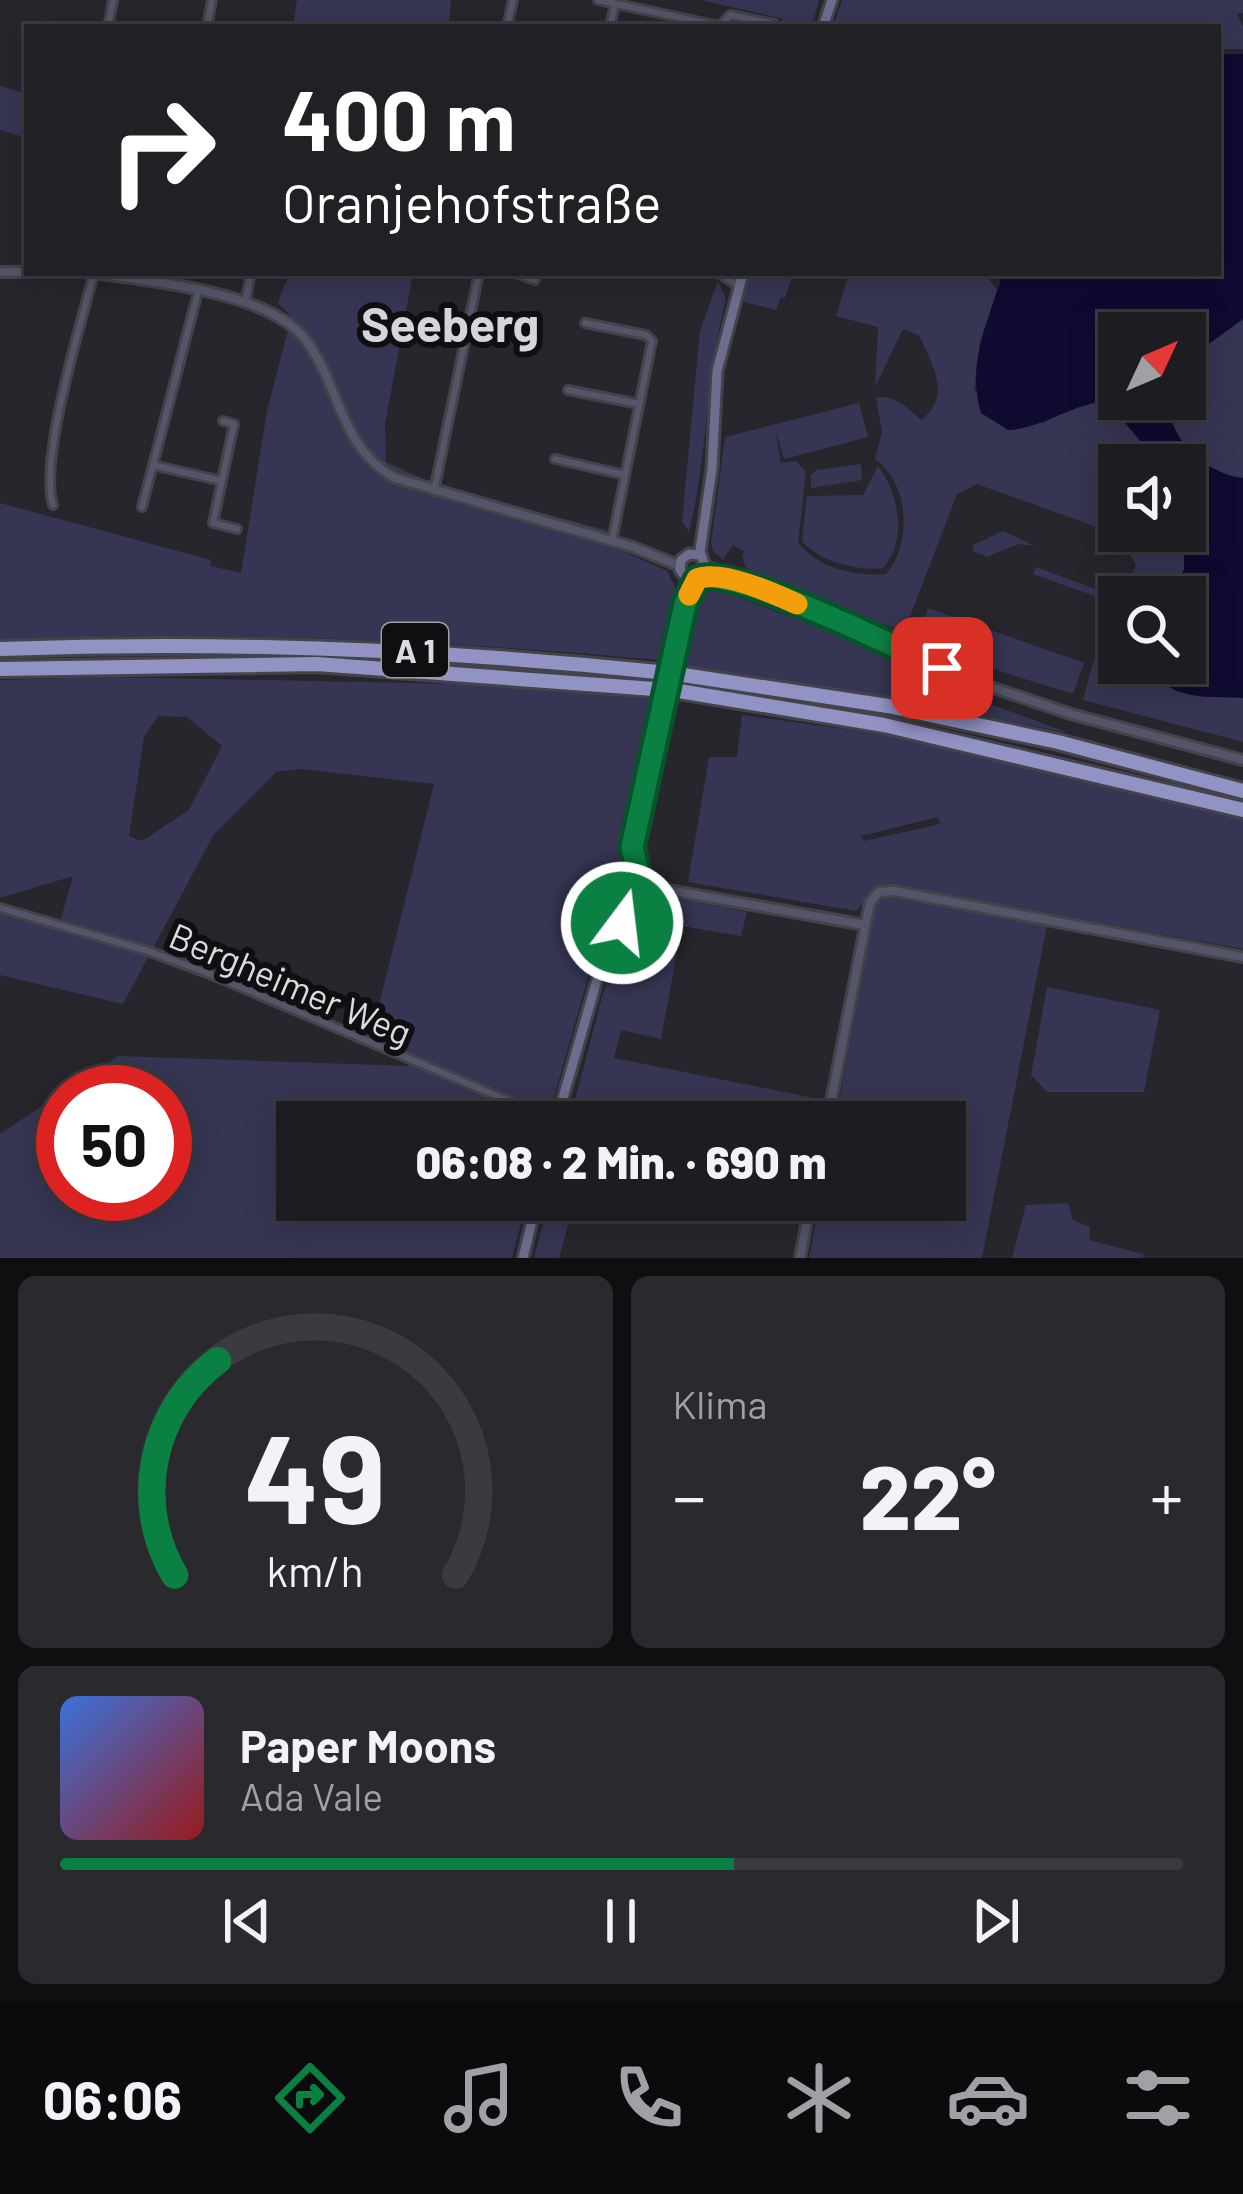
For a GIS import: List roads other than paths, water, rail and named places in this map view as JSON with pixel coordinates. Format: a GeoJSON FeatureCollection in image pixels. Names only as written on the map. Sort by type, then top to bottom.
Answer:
{"type":"FeatureCollection","features":[{"type":"Feature","properties":{"kind":"highway","name":"A 1"},"geometry":{"type":"LineString","coordinates":[[0,649],[304,646],[428,651],[656,680],[679,692],[884,725],[1243,810]]}},
{"type":"Feature","properties":{"kind":"highway","name":"A 1"},"geometry":{"type":"LineString","coordinates":[[0,669],[317,664],[656,680],[683,675],[888,706],[1058,742],[1243,791]]}},
{"type":"Feature","properties":{"kind":"main road"},"geometry":{"type":"LineString","coordinates":[[562,1101],[596,976],[632,881],[631,854],[685,604],[699,571],[718,371],[741,276]]}},
{"type":"Feature","properties":{"kind":"main road"},"geometry":{"type":"LineString","coordinates":[[684,559],[702,524]]}},
{"type":"Feature","properties":{"kind":"main road"},"geometry":{"type":"LineString","coordinates":[[684,559],[699,571]]}},
{"type":"Feature","properties":{"kind":"main road"},"geometry":{"type":"LineString","coordinates":[[684,559],[699,571]]}},
{"type":"Feature","properties":{"kind":"main road"},"geometry":{"type":"LineString","coordinates":[[523,1258],[532,1221]]}},
{"type":"Feature","properties":{"kind":"street"},"geometry":{"type":"LineString","coordinates":[[598,0],[710,24]]}},
{"type":"Feature","properties":{"kind":"street"},"geometry":{"type":"LineString","coordinates":[[611,24],[615,4]]}},
{"type":"Feature","properties":{"kind":"street"},"geometry":{"type":"LineString","coordinates":[[721,24],[730,15],[773,24]]}},
{"type":"Feature","properties":{"kind":"street"},"geometry":{"type":"LineString","coordinates":[[53,505],[58,425],[93,276]]}},
{"type":"Feature","properties":{"kind":"street"},"geometry":{"type":"LineString","coordinates":[[110,276],[198,292],[274,313],[304,338],[363,454],[395,478],[684,559]]}},
{"type":"Feature","properties":{"kind":"street"},"geometry":{"type":"LineString","coordinates":[[244,303],[250,276]]}},
{"type":"Feature","properties":{"kind":"street"},"geometry":{"type":"LineString","coordinates":[[434,491],[478,276]]}},
{"type":"Feature","properties":{"kind":"street"},"geometry":{"type":"LineString","coordinates":[[524,276],[535,280]]}},
{"type":"Feature","properties":{"kind":"street"},"geometry":{"type":"LineString","coordinates":[[723,276],[738,286]]}},
{"type":"Feature","properties":{"kind":"street"},"geometry":{"type":"LineString","coordinates":[[142,507],[198,292]]}},
{"type":"Feature","properties":{"kind":"street"},"geometry":{"type":"LineString","coordinates":[[585,322],[650,338],[612,541]]}},
{"type":"Feature","properties":{"kind":"street"},"geometry":{"type":"LineString","coordinates":[[568,390],[639,404]]}},
{"type":"Feature","properties":{"kind":"street"},"geometry":{"type":"LineString","coordinates":[[223,422],[234,424],[214,523],[237,529]]}},
{"type":"Feature","properties":{"kind":"street"},"geometry":{"type":"LineString","coordinates":[[555,459],[625,475]]}},
{"type":"Feature","properties":{"kind":"street"},"geometry":{"type":"LineString","coordinates":[[153,465],[222,481]]}},
{"type":"Feature","properties":{"kind":"street"},"geometry":{"type":"LineString","coordinates":[[699,571],[741,582],[1026,700],[1243,760]]}},
{"type":"Feature","properties":{"kind":"street"},"geometry":{"type":"LineString","coordinates":[[632,881],[865,925]]}},
{"type":"Feature","properties":{"kind":"street"},"geometry":{"type":"LineString","coordinates":[[831,1101],[873,897],[894,892],[1243,957]]}},
{"type":"Feature","properties":{"kind":"street","name":"Bergheimer Weg"},"geometry":{"type":"LineString","coordinates":[[0,908],[210,974],[507,1101]]}},
{"type":"Feature","properties":{"kind":"street"},"geometry":{"type":"LineString","coordinates":[[800,1258],[807,1221]]}},
{"type":"Feature","properties":{"kind":"district","name":"Seeberg"},"geometry":{"type":"Point","coordinates":[450,323]}}]}
